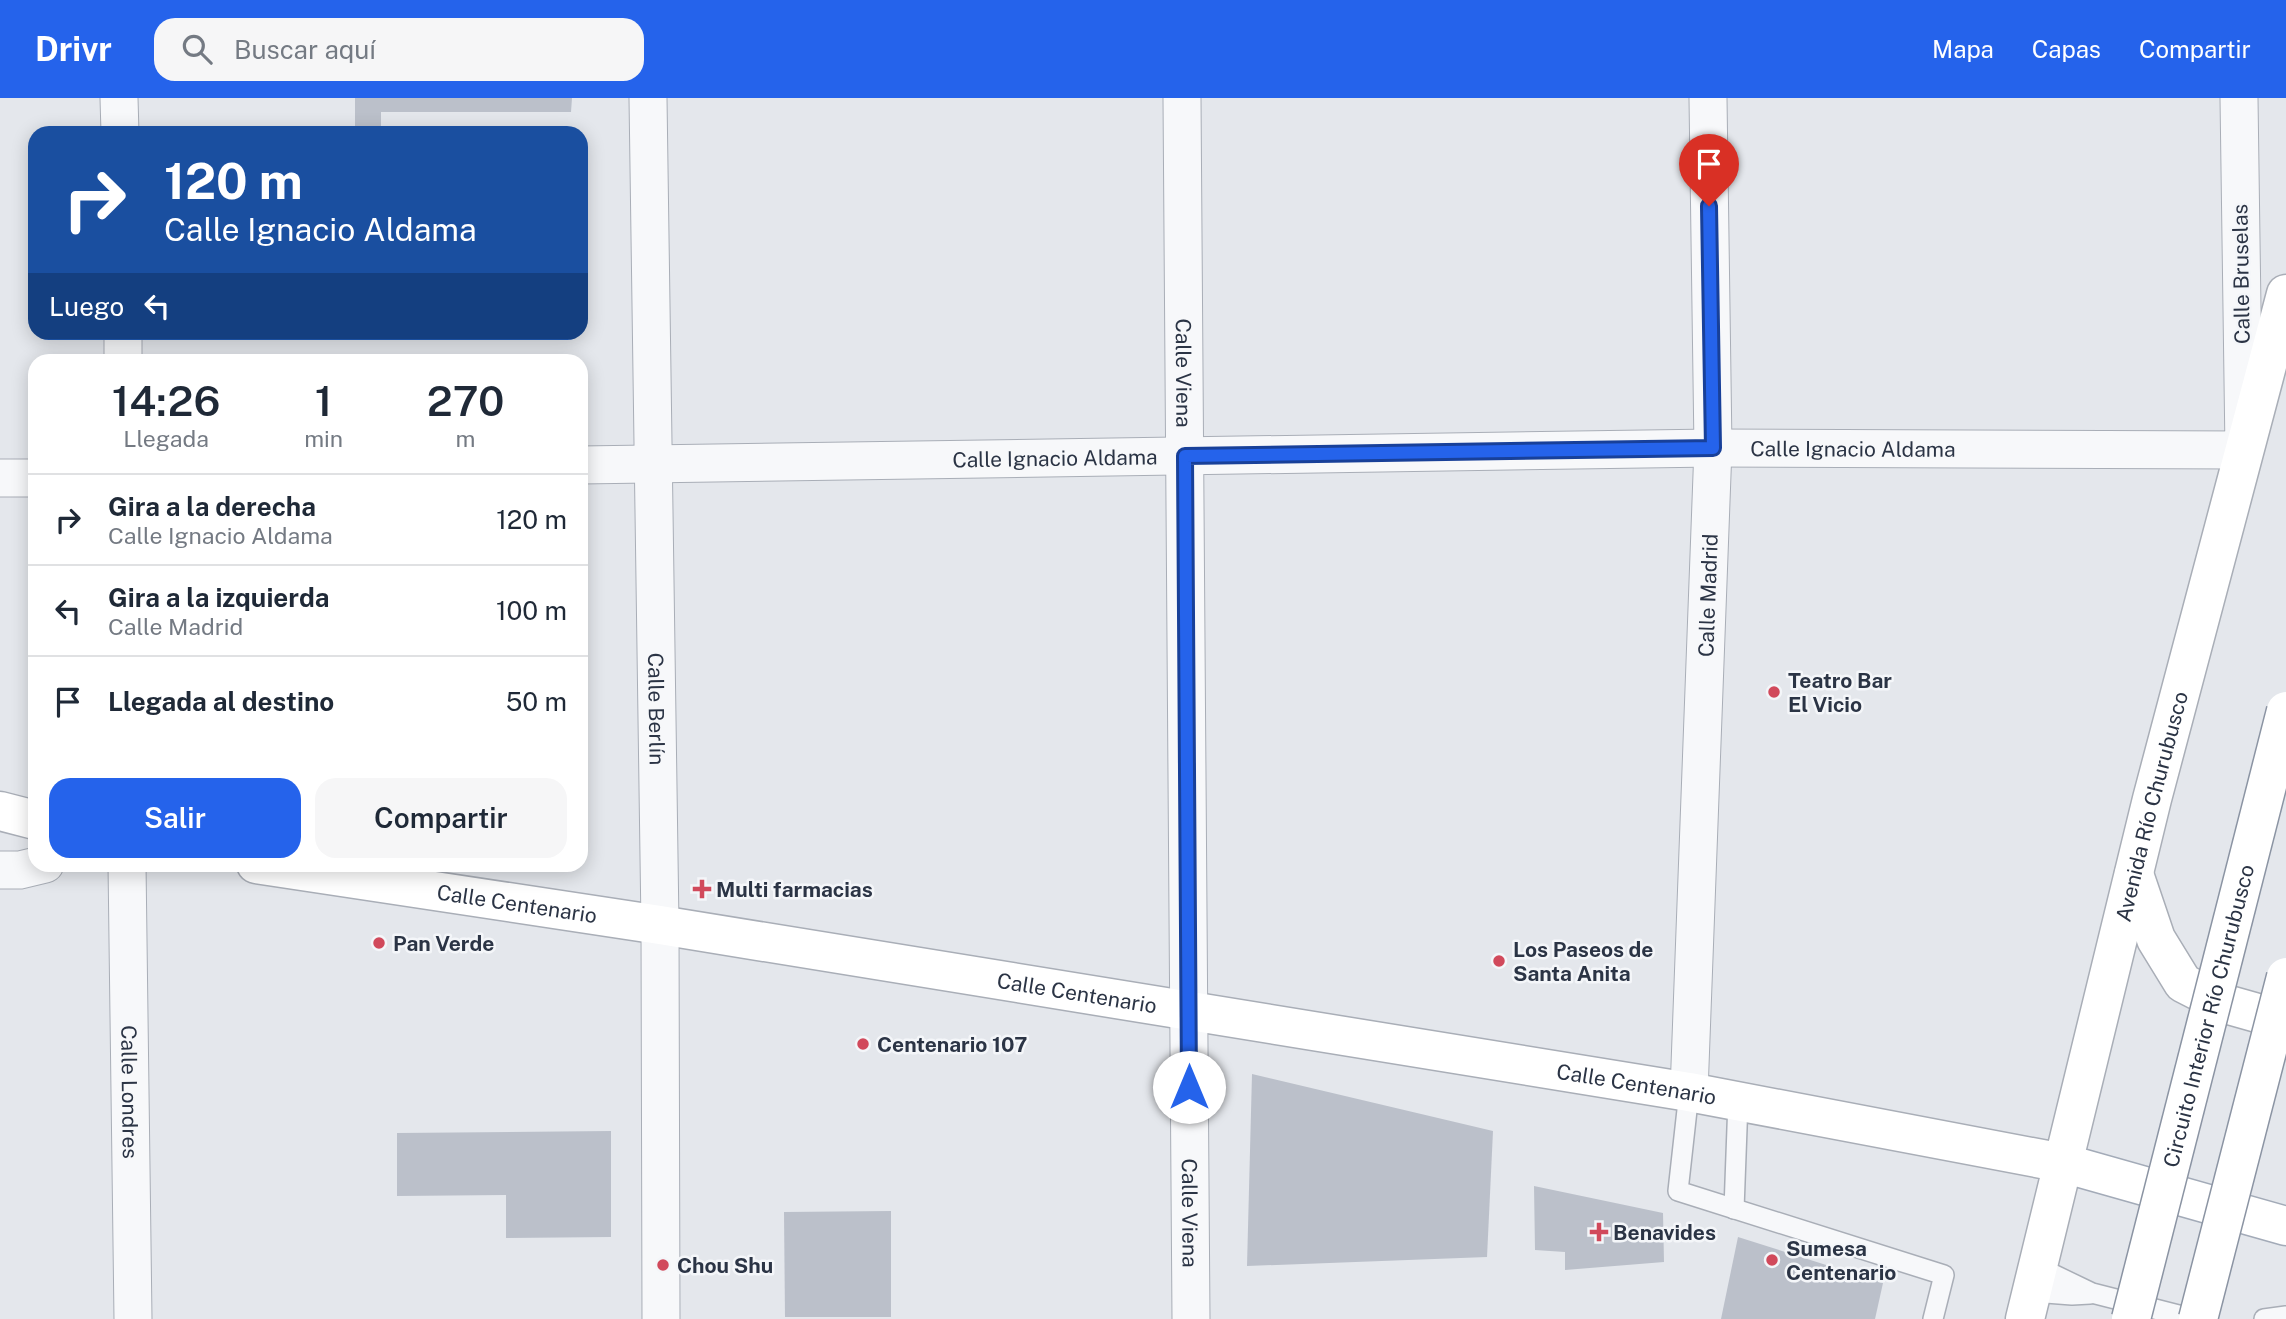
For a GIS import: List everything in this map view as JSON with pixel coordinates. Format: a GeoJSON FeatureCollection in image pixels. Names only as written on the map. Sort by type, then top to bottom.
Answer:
{"type":"FeatureCollection","features":[{"type":"Feature","properties":{"kind":"main road","name":"Avenida Río Churubusco"},"geometry":{"type":"LineString","coordinates":[[2032,1293],[2134,874],[2286,294]]}},
{"type":"Feature","properties":{"kind":"main road","name":"Circuito Interior Río Churubusco"},"geometry":{"type":"LineString","coordinates":[[2131,1319],[2286,711]]}},
{"type":"Feature","properties":{"kind":"main road"},"geometry":{"type":"LineString","coordinates":[[0,811],[28,818]]}},
{"type":"Feature","properties":{"kind":"main road","name":"Calle Centenario"},"geometry":{"type":"LineString","coordinates":[[309,872],[660,925],[1689,1092],[2063,1163],[2286,1226]]}},
{"type":"Feature","properties":{"kind":"main road"},"geometry":{"type":"LineString","coordinates":[[2134,874],[2156,939],[2183,983],[2222,1003],[2268,1016],[2286,1015]]}},
{"type":"Feature","properties":{"kind":"main road"},"geometry":{"type":"LineString","coordinates":[[2196,1319],[2286,977]]}},
{"type":"Feature","properties":{"kind":"street"},"geometry":{"type":"LineString","coordinates":[[119,98],[120,126]]}},
{"type":"Feature","properties":{"kind":"street","name":"Calle Berlín"},"geometry":{"type":"LineString","coordinates":[[648,98],[660,925],[661,1319]]}},
{"type":"Feature","properties":{"kind":"street","name":"Calle Viena"},"geometry":{"type":"LineString","coordinates":[[1182,98],[1191,1319]]}},
{"type":"Feature","properties":{"kind":"street","name":"Calle Madrid"},"geometry":{"type":"LineString","coordinates":[[1689,1092],[1713,448],[1708,98]]}},
{"type":"Feature","properties":{"kind":"street","name":"Calle Bruselas"},"geometry":{"type":"LineString","coordinates":[[2239,98],[2244,450]]}},
{"type":"Feature","properties":{"kind":"street","name":"Calle Ignacio Aldama"},"geometry":{"type":"LineString","coordinates":[[588,465],[1713,448],[2244,450]]}},
{"type":"Feature","properties":{"kind":"street"},"geometry":{"type":"LineString","coordinates":[[0,478],[28,478]]}},
{"type":"Feature","properties":{"kind":"street"},"geometry":{"type":"LineString","coordinates":[[0,870],[28,868]]}},
{"type":"Feature","properties":{"kind":"street","name":"Calle Londres"},"geometry":{"type":"LineString","coordinates":[[127,872],[133,1319]]}},
{"type":"Feature","properties":{"kind":"lane"},"geometry":{"type":"LineString","coordinates":[[1689,1092],[1678,1191],[1944,1275],[1933,1319]]}},
{"type":"Feature","properties":{"kind":"lane"},"geometry":{"type":"LineString","coordinates":[[1734,1209],[1738,1101]]}},
{"type":"Feature","properties":{"kind":"lane"},"geometry":{"type":"LineString","coordinates":[[2032,1293],[2092,1293],[2196,1319]]}},
{"type":"Feature","properties":{"kind":"lane"},"geometry":{"type":"LineString","coordinates":[[2264,1319],[2286,1316]]}},
{"type":"Feature","properties":{"kind":"building"},"geometry":{"type":"Polygon","coordinates":[[[355,98],[572,98],[571,112],[381,112],[381,126],[355,126],[355,98]]]}},
{"type":"Feature","properties":{"kind":"building"},"geometry":{"type":"Polygon","coordinates":[[[1252,1074],[1493,1131],[1487,1257],[1247,1266],[1252,1074]]]}},
{"type":"Feature","properties":{"kind":"building"},"geometry":{"type":"Polygon","coordinates":[[[611,1131],[611,1237],[506,1238],[506,1195],[397,1196],[397,1133],[611,1131]]]}},
{"type":"Feature","properties":{"kind":"building","name":"Benavides"},"geometry":{"type":"Polygon","coordinates":[[[1534,1186],[1663,1213],[1664,1262],[1565,1270],[1565,1252],[1535,1250],[1534,1186]]]}},
{"type":"Feature","properties":{"kind":"building"},"geometry":{"type":"Polygon","coordinates":[[[891,1211],[891,1317],[785,1317],[784,1212],[891,1211]]]}},
{"type":"Feature","properties":{"kind":"building","name":"Sumesa Centenario"},"geometry":{"type":"Polygon","coordinates":[[[1738,1237],[1883,1283],[1875,1319],[1721,1319],[1738,1237]]]}},
{"type":"Feature","properties":{"kind":"place","name":"Teatro Bar El Vicio"},"geometry":{"type":"Point","coordinates":[1774,692]}},
{"type":"Feature","properties":{"kind":"place","name":"Multi farmacias"},"geometry":{"type":"Point","coordinates":[702,889]}},
{"type":"Feature","properties":{"kind":"place","name":"Pan Verde"},"geometry":{"type":"Point","coordinates":[379,943]}},
{"type":"Feature","properties":{"kind":"place","name":"Los Paseos de Santa Anita"},"geometry":{"type":"Point","coordinates":[1499,961]}},
{"type":"Feature","properties":{"kind":"place","name":"Centenario 107"},"geometry":{"type":"Point","coordinates":[863,1044]}},
{"type":"Feature","properties":{"kind":"place","name":"Benavides"},"geometry":{"type":"Point","coordinates":[1599,1232]}},
{"type":"Feature","properties":{"kind":"place","name":"Sumesa Centenario"},"geometry":{"type":"Point","coordinates":[1772,1260]}},
{"type":"Feature","properties":{"kind":"place","name":"Chou Shu"},"geometry":{"type":"Point","coordinates":[663,1265]}},
{"type":"Feature","properties":{"kind":"route"},"geometry":{"type":"LineString","coordinates":[[1189,1087],[1185,456],[1713,448],[1709,206]]}}]}
